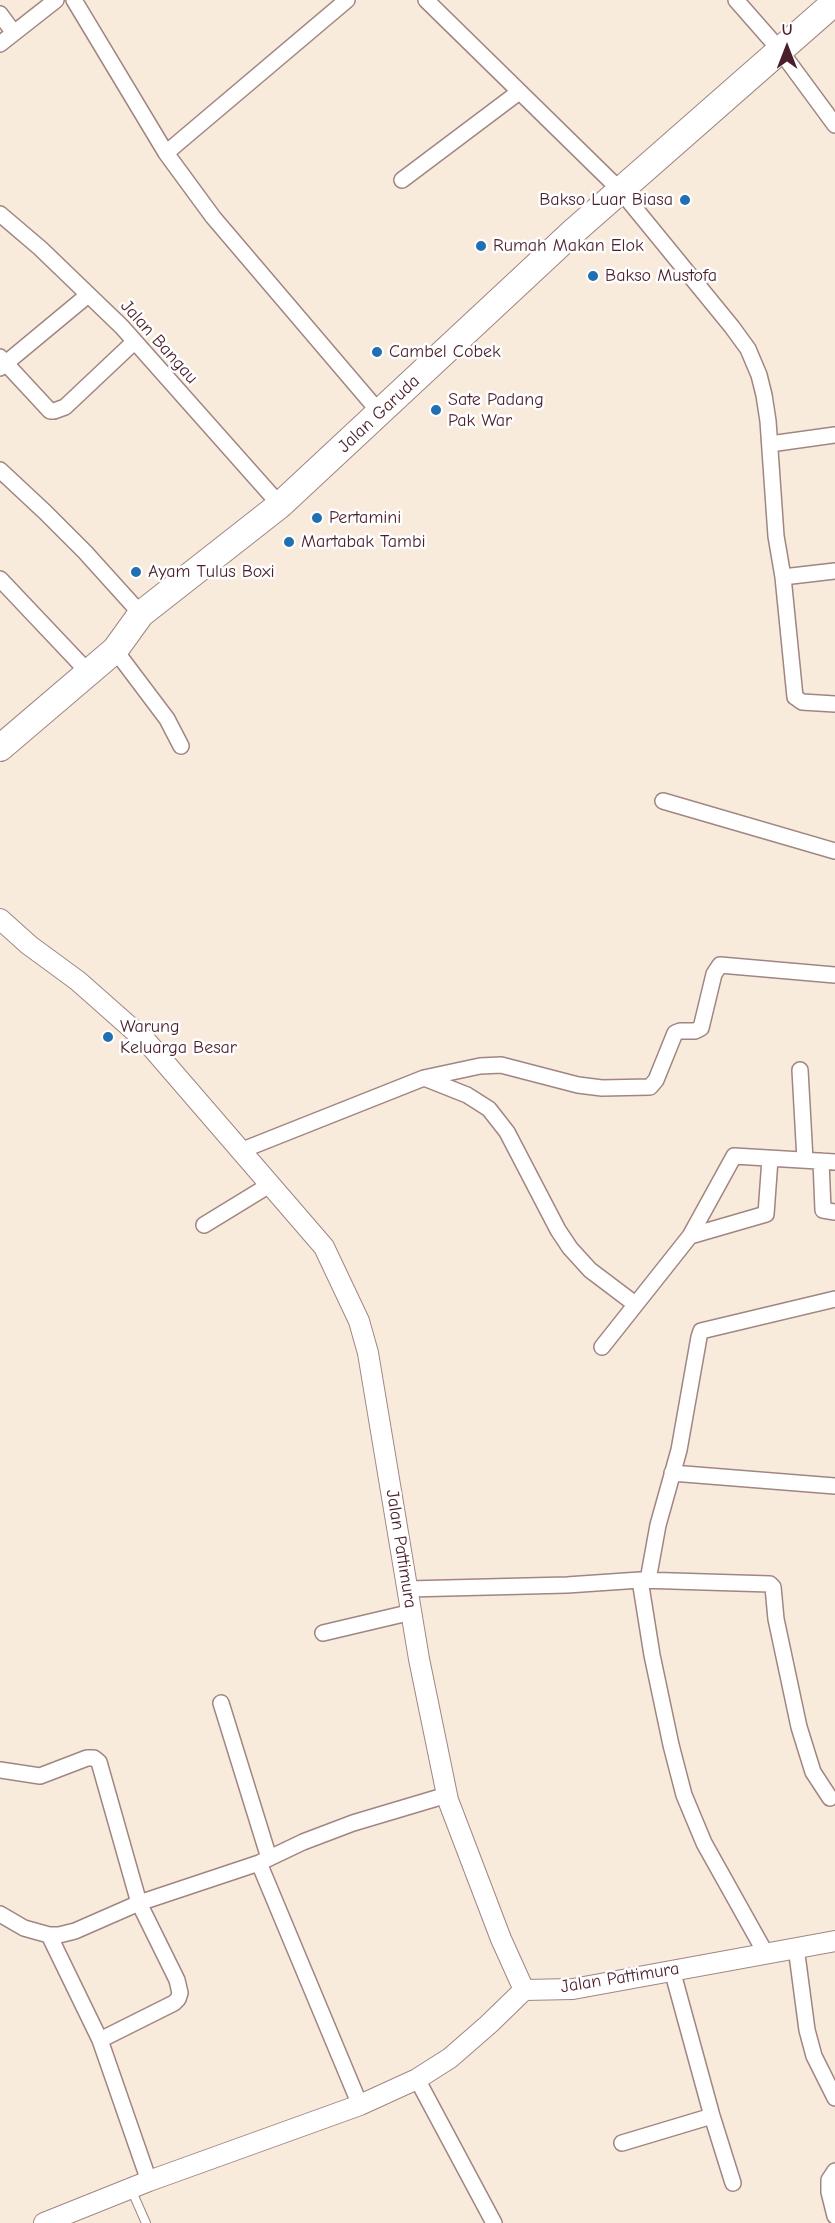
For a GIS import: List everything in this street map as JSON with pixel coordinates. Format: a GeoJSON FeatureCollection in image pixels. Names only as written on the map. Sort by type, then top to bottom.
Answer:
{"type":"FeatureCollection","features":[{"type":"Feature","properties":{"kind":"highway","name":"Jalan Garuda"},"geometry":{"type":"LineString","coordinates":[[0,748],[115,650],[141,614],[280,505],[573,232],[835,2]]}},
{"type":"Feature","properties":{"kind":"street"},"geometry":{"type":"LineString","coordinates":[[0,44],[56,0]]}},
{"type":"Feature","properties":{"kind":"street"},"geometry":{"type":"LineString","coordinates":[[74,0],[166,153],[213,217],[380,413]]}},
{"type":"Feature","properties":{"kind":"street"},"geometry":{"type":"LineString","coordinates":[[166,153],[347,0]]}},
{"type":"Feature","properties":{"kind":"street"},"geometry":{"type":"LineString","coordinates":[[426,0],[620,190],[732,327],[748,350],[759,375],[764,395],[770,444],[776,536],[783,577],[795,697],[802,702],[835,704]]}},
{"type":"Feature","properties":{"kind":"street"},"geometry":{"type":"LineString","coordinates":[[736,0],[778,50],[835,125]]}},
{"type":"Feature","properties":{"kind":"street"},"geometry":{"type":"LineString","coordinates":[[0,14],[14,33]]}},
{"type":"Feature","properties":{"kind":"street"},"geometry":{"type":"LineString","coordinates":[[402,180],[519,92]]}},
{"type":"Feature","properties":{"kind":"street","name":"Jalan Bangau"},"geometry":{"type":"LineString","coordinates":[[0,214],[39,248],[135,342],[280,505]]}},
{"type":"Feature","properties":{"kind":"street"},"geometry":{"type":"LineString","coordinates":[[88,295],[2,362],[50,411],[58,411],[135,342]]}},
{"type":"Feature","properties":{"kind":"street"},"geometry":{"type":"LineString","coordinates":[[770,444],[835,435]]}},
{"type":"Feature","properties":{"kind":"street"},"geometry":{"type":"LineString","coordinates":[[0,471],[77,544],[141,614]]}},
{"type":"Feature","properties":{"kind":"street"},"geometry":{"type":"LineString","coordinates":[[783,577],[835,571]]}},
{"type":"Feature","properties":{"kind":"street"},"geometry":{"type":"LineString","coordinates":[[0,579],[89,673]]}},
{"type":"Feature","properties":{"kind":"street"},"geometry":{"type":"LineString","coordinates":[[115,650],[167,719],[182,746]]}},
{"type":"Feature","properties":{"kind":"street"},"geometry":{"type":"LineString","coordinates":[[663,801],[835,850]]}},
{"type":"Feature","properties":{"kind":"street","name":"Jalan Pattimura"},"geometry":{"type":"LineString","coordinates":[[0,919],[28,945],[78,981],[147,1042],[324,1247],[358,1321],[368,1353],[425,1690],[447,1795],[501,1939],[524,1990],[573,1989],[835,1941]]}},
{"type":"Feature","properties":{"kind":"street"},"geometry":{"type":"LineString","coordinates":[[240,1151],[424,1078],[490,1064],[578,1085],[645,1089],[654,1084],[675,1033],[695,1031],[701,1028],[714,974],[720,965],[835,975]]}},
{"type":"Feature","properties":{"kind":"street"},"geometry":{"type":"LineString","coordinates":[[800,1070],[805,1160]]}},
{"type":"Feature","properties":{"kind":"street"},"geometry":{"type":"LineString","coordinates":[[424,1078],[467,1095],[489,1109],[507,1132],[558,1230],[570,1248],[590,1270],[629,1299]]}},
{"type":"Feature","properties":{"kind":"street"},"geometry":{"type":"LineString","coordinates":[[602,1347],[629,1299],[690,1236],[734,1156],[828,1161],[823,1210],[835,1212]]}},
{"type":"Feature","properties":{"kind":"street"},"geometry":{"type":"LineString","coordinates":[[690,1236],[766,1214],[770,1159]]}},
{"type":"Feature","properties":{"kind":"street"},"geometry":{"type":"LineString","coordinates":[[204,1225],[271,1184]]}},
{"type":"Feature","properties":{"kind":"street"},"geometry":{"type":"LineString","coordinates":[[766,1954],[704,1843],[684,1796],[652,1655],[644,1580],[672,1473],[701,1331],[835,1299]]}},
{"type":"Feature","properties":{"kind":"street"},"geometry":{"type":"LineString","coordinates":[[672,1473],[835,1485]]}},
{"type":"Feature","properties":{"kind":"street"},"geometry":{"type":"LineString","coordinates":[[408,1589],[567,1585],[644,1580],[772,1585],[776,1619],[799,1727],[813,1772],[833,1800]]}},
{"type":"Feature","properties":{"kind":"street"},"geometry":{"type":"LineString","coordinates":[[323,1633],[412,1612]]}},
{"type":"Feature","properties":{"kind":"street"},"geometry":{"type":"LineString","coordinates":[[221,1703],[264,1861],[360,2105]]}},
{"type":"Feature","properties":{"kind":"street"},"geometry":{"type":"LineString","coordinates":[[0,1770],[40,1776],[87,1758],[97,1760],[139,1903],[177,1980],[180,1993],[174,2002],[100,2040]]}},
{"type":"Feature","properties":{"kind":"street"},"geometry":{"type":"LineString","coordinates":[[0,1914],[24,1928],[49,1935],[75,1930],[139,1903],[264,1861],[303,1842],[353,1823],[447,1795]]}},
{"type":"Feature","properties":{"kind":"street"},"geometry":{"type":"LineString","coordinates":[[49,1935],[100,2040],[140,2184]]}},
{"type":"Feature","properties":{"kind":"street"},"geometry":{"type":"LineString","coordinates":[[796,1947],[807,2030],[814,2056],[835,2098]]}},
{"type":"Feature","properties":{"kind":"street"},"geometry":{"type":"LineString","coordinates":[[672,1970],[733,2183]]}},
{"type":"Feature","properties":{"kind":"street"},"geometry":{"type":"LineString","coordinates":[[44,2223],[140,2184],[360,2105],[417,2079],[450,2058],[524,1990]]}},
{"type":"Feature","properties":{"kind":"street"},"geometry":{"type":"LineString","coordinates":[[417,2079],[494,2223]]}},
{"type":"Feature","properties":{"kind":"street"},"geometry":{"type":"LineString","coordinates":[[622,2143],[712,2116]]}},
{"type":"Feature","properties":{"kind":"street"},"geometry":{"type":"LineString","coordinates":[[835,2171],[829,2180],[829,2192],[835,2216]]}},
{"type":"Feature","properties":{"kind":"lane"},"geometry":{"type":"LineString","coordinates":[[140,2184],[146,2223]]}},
{"type":"Feature","properties":{"kind":"place","name":"Bakso Luar Biasa"},"geometry":{"type":"Point","coordinates":[685,200]}},
{"type":"Feature","properties":{"kind":"place","name":"Rumah Makan Elok"},"geometry":{"type":"Point","coordinates":[481,246]}},
{"type":"Feature","properties":{"kind":"place","name":"Bakso Mustofa"},"geometry":{"type":"Point","coordinates":[593,276]}},
{"type":"Feature","properties":{"kind":"place","name":"Cambel Cobek"},"geometry":{"type":"Point","coordinates":[377,352]}},
{"type":"Feature","properties":{"kind":"place","name":"Sate Padang Pak War"},"geometry":{"type":"Point","coordinates":[436,410]}},
{"type":"Feature","properties":{"kind":"place","name":"Pertamini"},"geometry":{"type":"Point","coordinates":[317,518]}},
{"type":"Feature","properties":{"kind":"place","name":"Martabak Tambi"},"geometry":{"type":"Point","coordinates":[289,542]}},
{"type":"Feature","properties":{"kind":"place","name":"Ayam Tulus Boxi"},"geometry":{"type":"Point","coordinates":[136,572]}},
{"type":"Feature","properties":{"kind":"place","name":"Warung Keluarga Besar"},"geometry":{"type":"Point","coordinates":[108,1037]}}]}
